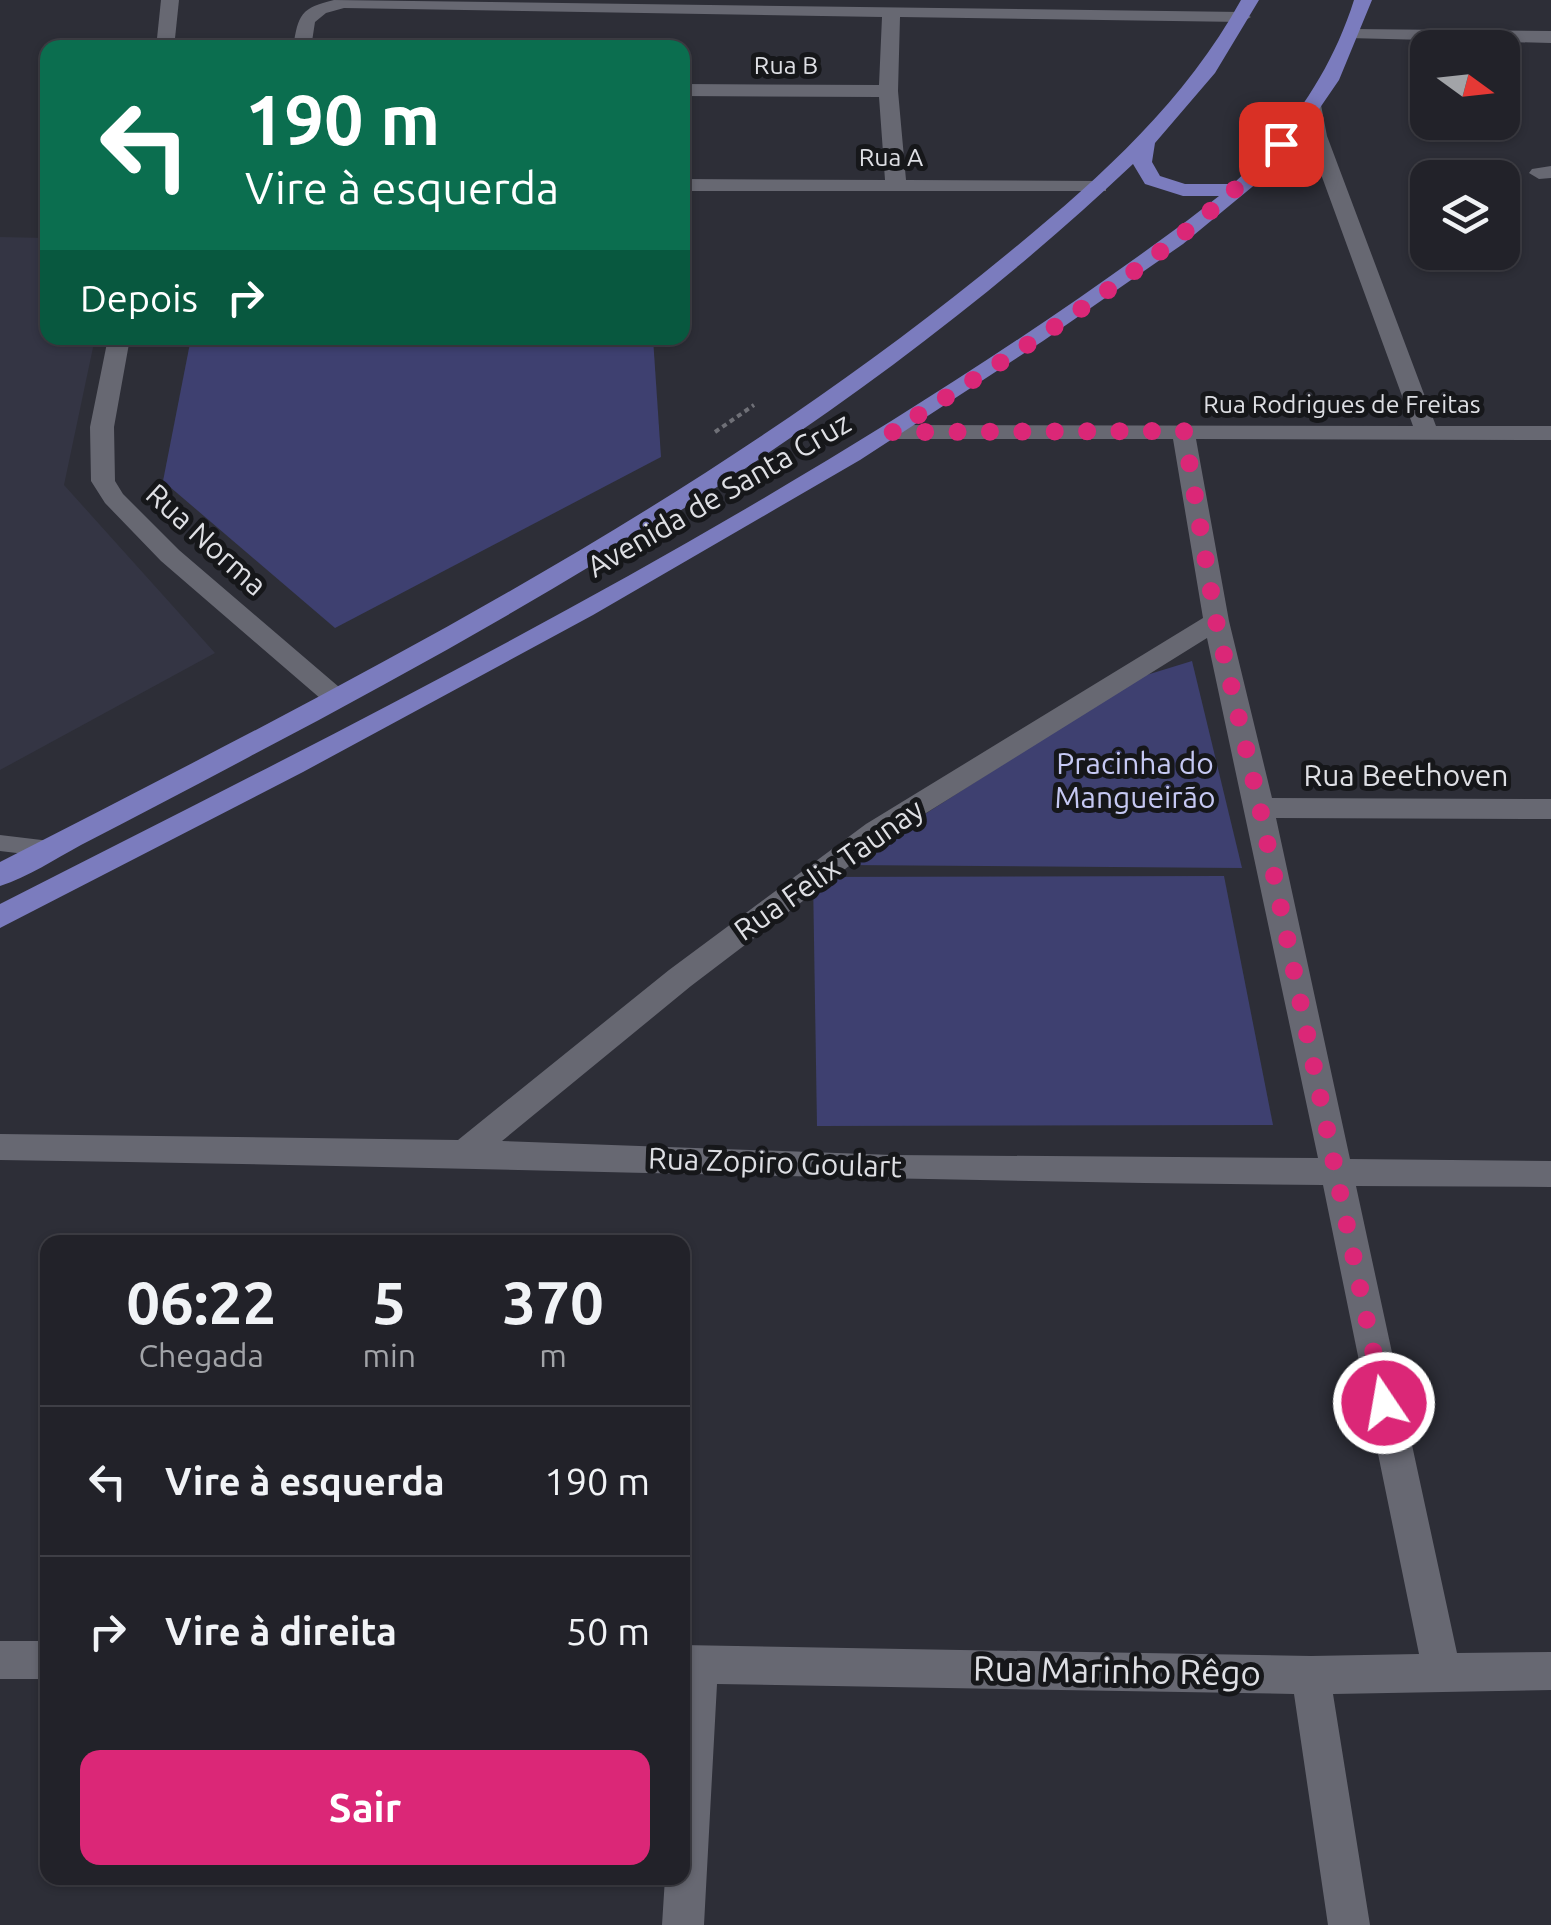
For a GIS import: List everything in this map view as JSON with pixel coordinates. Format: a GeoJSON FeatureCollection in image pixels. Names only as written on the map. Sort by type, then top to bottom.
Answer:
{"type":"FeatureCollection","features":[{"type":"Feature","properties":{"kind":"main road","name":"Avenida de Santa Cruz"},"geometry":{"type":"LineString","coordinates":[[0,916],[599,604],[892,432],[1103,290],[1238,190],[1311,105],[1354,34],[1362,0]]}},
{"type":"Feature","properties":{"kind":"main road","name":"Avenida de Santa Cruz"},"geometry":{"type":"LineString","coordinates":[[0,875],[573,570],[837,398],[983,287],[1099,187],[1202,76],[1246,9]]}},
{"type":"Feature","properties":{"kind":"main road"},"geometry":{"type":"LineString","coordinates":[[1146,137],[1142,162],[1152,180],[1182,190],[1238,190]]}},
{"type":"Feature","properties":{"kind":"street"},"geometry":{"type":"LineString","coordinates":[[166,40],[170,0]]}},
{"type":"Feature","properties":{"kind":"street"},"geometry":{"type":"LineString","coordinates":[[302,40],[302,27],[320,9],[344,3],[891,13],[1246,9]]}},
{"type":"Feature","properties":{"kind":"street"},"geometry":{"type":"LineString","coordinates":[[891,13],[888,91],[896,185]]}},
{"type":"Feature","properties":{"kind":"street"},"geometry":{"type":"LineString","coordinates":[[1354,34],[1551,38]]}},
{"type":"Feature","properties":{"kind":"street","name":"Rua B"},"geometry":{"type":"LineString","coordinates":[[690,90],[888,91]]}},
{"type":"Feature","properties":{"kind":"street"},"geometry":{"type":"LineString","coordinates":[[1311,105],[1317,136],[1427,432]]}},
{"type":"Feature","properties":{"kind":"street","name":"Rua A"},"geometry":{"type":"LineString","coordinates":[[690,185],[1099,187]]}},
{"type":"Feature","properties":{"kind":"street","name":"Rua Norma"},"geometry":{"type":"LineString","coordinates":[[118,345],[101,431],[103,486],[138,526],[337,699]]}},
{"type":"Feature","properties":{"kind":"street"},"geometry":{"type":"LineString","coordinates":[[1184,431],[1216,621],[1260,808],[1442,1673]]}},
{"type":"Feature","properties":{"kind":"street","name":"Rua Rodrigues de Freitas"},"geometry":{"type":"LineString","coordinates":[[892,432],[1551,433]]}},
{"type":"Feature","properties":{"kind":"street","name":"Rua Felix Taunay"},"geometry":{"type":"LineString","coordinates":[[465,1153],[680,978],[876,831],[1216,621]]}},
{"type":"Feature","properties":{"kind":"street","name":"Rua Beethoven"},"geometry":{"type":"LineString","coordinates":[[1260,808],[1551,809]]}},
{"type":"Feature","properties":{"kind":"street","name":"Rua Zopiro Goulart"},"geometry":{"type":"LineString","coordinates":[[0,1147],[465,1153],[892,1168],[1551,1174]]}},
{"type":"Feature","properties":{"kind":"street"},"geometry":{"type":"LineString","coordinates":[[0,1660],[40,1660]]}},
{"type":"Feature","properties":{"kind":"street"},"geometry":{"type":"LineString","coordinates":[[690,1697],[691,1664]]}},
{"type":"Feature","properties":{"kind":"street","name":"Rua Marinho Rêgo"},"geometry":{"type":"LineString","coordinates":[[691,1664],[1312,1675],[1551,1672]]}},
{"type":"Feature","properties":{"kind":"street"},"geometry":{"type":"LineString","coordinates":[[1312,1675],[1349,1925]]}},
{"type":"Feature","properties":{"kind":"street"},"geometry":{"type":"LineString","coordinates":[[683,1925],[684,1885]]}},
{"type":"Feature","properties":{"kind":"lane"},"geometry":{"type":"LineString","coordinates":[[0,843],[50,849]]}},
{"type":"Feature","properties":{"kind":"path"},"geometry":{"type":"LineString","coordinates":[[709,445],[715,431],[768,398]]}},
{"type":"Feature","properties":{"kind":"shaded area"},"geometry":{"type":"Polygon","coordinates":[[[0,237],[40,238],[40,345],[94,345],[64,485],[215,653],[0,770],[0,237]]]}},
{"type":"Feature","properties":{"kind":"green space"},"geometry":{"type":"Polygon","coordinates":[[[190,345],[653,345],[661,457],[335,628],[163,481],[190,345]]]}},
{"type":"Feature","properties":{"kind":"green space","name":"Pracinha do Mangueirão"},"geometry":{"type":"Polygon","coordinates":[[[1192,661],[1242,868],[845,865],[1140,677],[1192,661]]]}},
{"type":"Feature","properties":{"kind":"green space"},"geometry":{"type":"Polygon","coordinates":[[[1224,876],[1273,1125],[817,1126],[813,877],[1224,876]]]}},
{"type":"Feature","properties":{"kind":"route"},"geometry":{"type":"LineString","coordinates":[[1281,144],[1238,190],[1188,231],[892,432],[1184,431],[1216,621],[1260,808],[1384,1403]]}}]}
